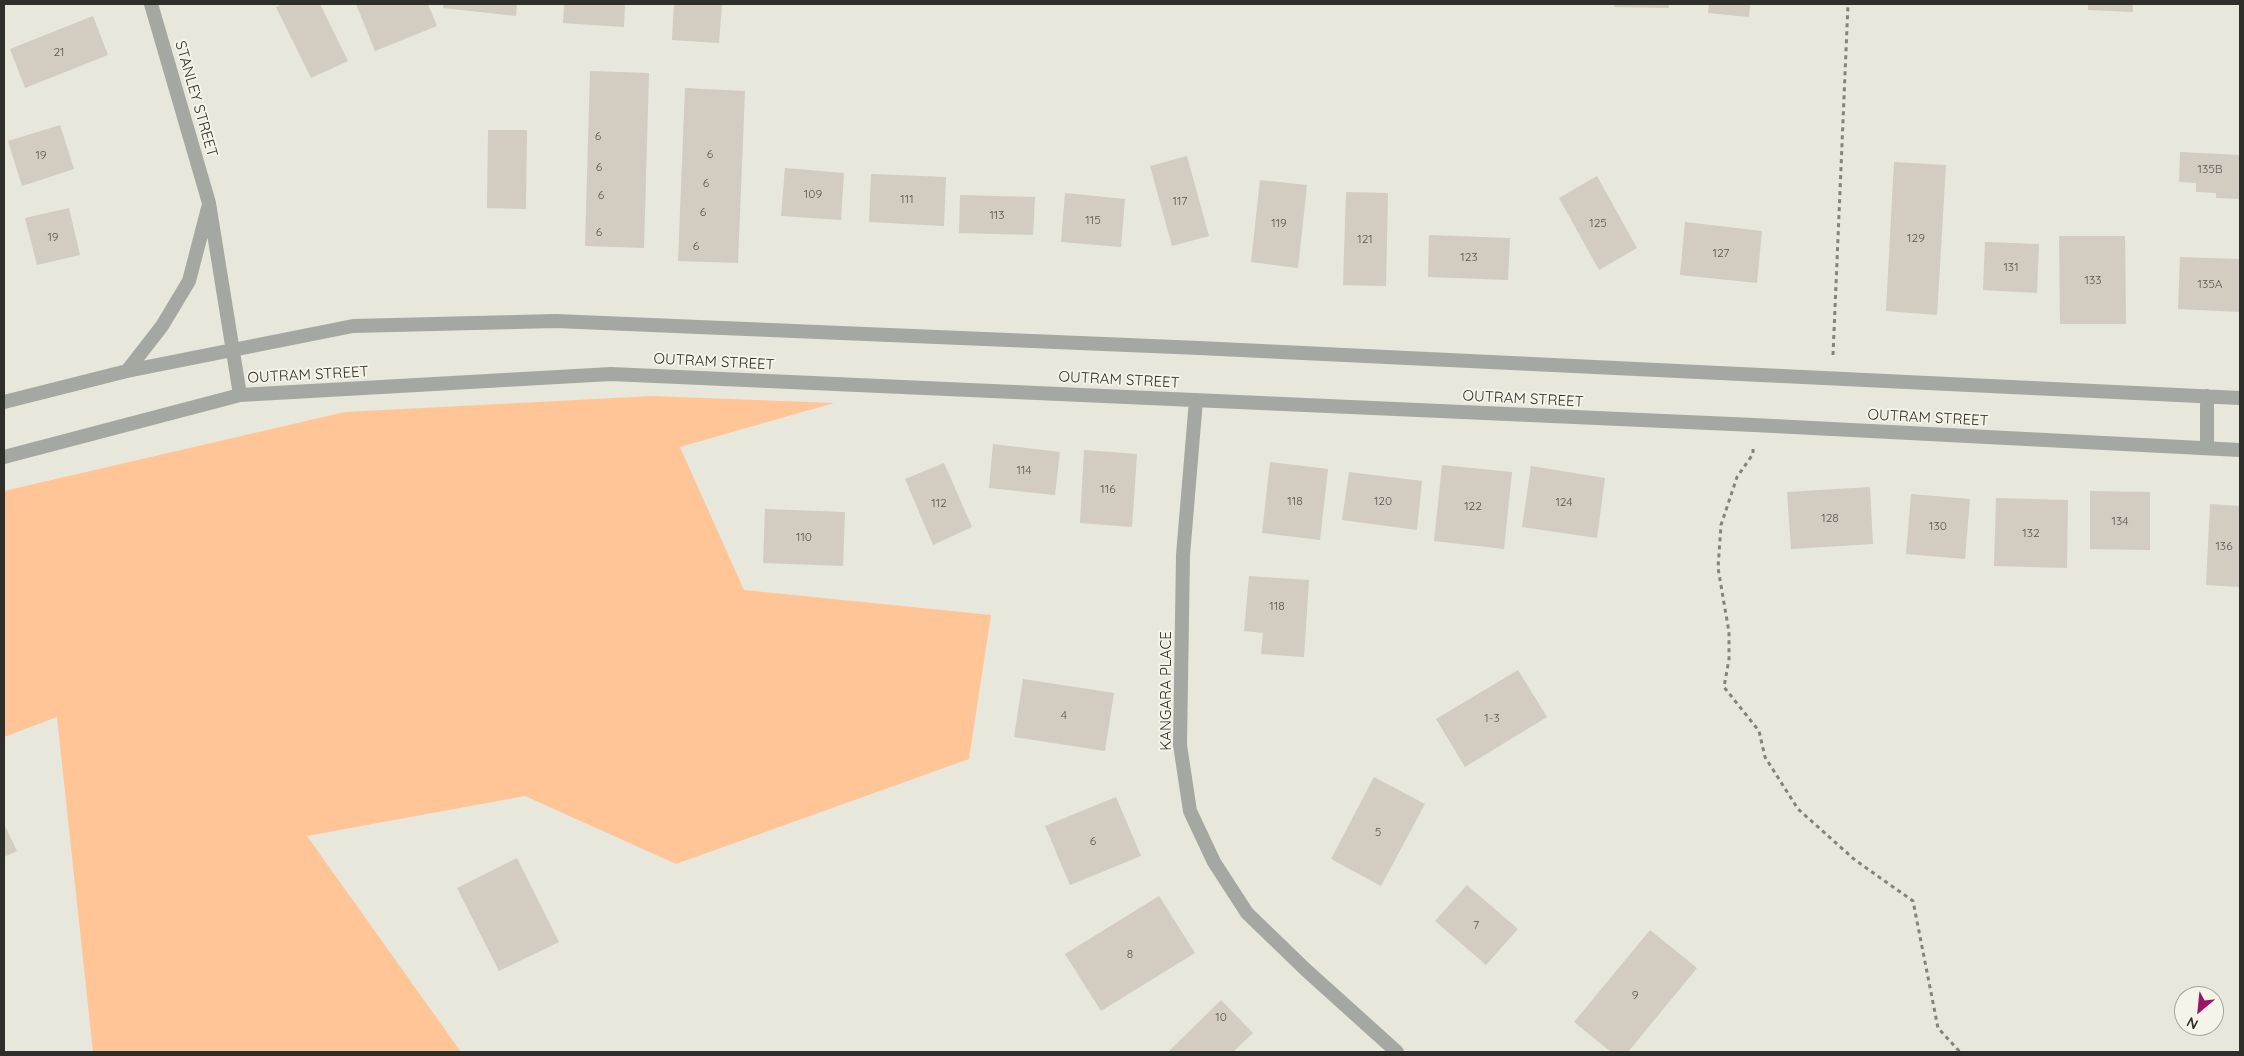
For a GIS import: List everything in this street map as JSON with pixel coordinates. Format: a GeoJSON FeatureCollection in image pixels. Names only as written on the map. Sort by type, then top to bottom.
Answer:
{"type":"FeatureCollection","features":[{"type":"Feature","properties":{"kind":"street","name":"STANLEY STREET"},"geometry":{"type":"LineString","coordinates":[[151,4],[209,203],[240,395]]}},
{"type":"Feature","properties":{"kind":"street"},"geometry":{"type":"LineString","coordinates":[[127,371],[162,326],[189,281],[209,203]]}},
{"type":"Feature","properties":{"kind":"street","name":"OUTRAM STREET"},"geometry":{"type":"LineString","coordinates":[[4,402],[127,371],[353,326],[556,321],[1209,348],[2240,398]]}},
{"type":"Feature","properties":{"kind":"street","name":"OUTRAM STREET"},"geometry":{"type":"LineString","coordinates":[[4,457],[240,395],[611,374],[2240,450]]}},
{"type":"Feature","properties":{"kind":"street"},"geometry":{"type":"LineString","coordinates":[[2207,396],[2207,448]]}},
{"type":"Feature","properties":{"kind":"street","name":"KANGARA PLACE"},"geometry":{"type":"LineString","coordinates":[[1196,400],[1183,555],[1180,735],[1190,811],[1214,862],[1247,913],[1306,970],[1397,1052]]}},
{"type":"Feature","properties":{"kind":"path"},"geometry":{"type":"LineString","coordinates":[[1832,378],[1848,4]]}},
{"type":"Feature","properties":{"kind":"path"},"geometry":{"type":"LineString","coordinates":[[1754,426],[1753,454],[1737,477],[1721,525],[1718,568],[1729,632],[1729,659],[1724,688],[1759,731],[1765,757],[1798,809],[1855,860],[1913,902],[1938,1028],[1960,1052]]}},
{"type":"Feature","properties":{"kind":"shaded area"},"geometry":{"type":"Polygon","coordinates":[[[653,396],[834,403],[680,447],[744,590],[991,615],[969,759],[676,864],[525,796],[307,836],[461,1052],[93,1052],[57,717],[4,737],[4,491],[345,412],[653,396]]]}},
{"type":"Feature","properties":{"kind":"building"},"geometry":{"type":"Polygon","coordinates":[[[282,4],[320,4],[348,61],[311,78],[276,7],[282,4]]]}},
{"type":"Feature","properties":{"kind":"building"},"geometry":{"type":"Polygon","coordinates":[[[356,4],[428,4],[437,26],[375,51],[356,4]]]}},
{"type":"Feature","properties":{"kind":"building"},"geometry":{"type":"Polygon","coordinates":[[[443,4],[517,4],[516,16],[443,8],[443,4]]]}},
{"type":"Feature","properties":{"kind":"building"},"geometry":{"type":"Polygon","coordinates":[[[564,4],[625,4],[624,27],[563,23],[564,4]]]}},
{"type":"Feature","properties":{"kind":"building"},"geometry":{"type":"Polygon","coordinates":[[[674,4],[722,4],[719,43],[672,40],[674,4]]]}},
{"type":"Feature","properties":{"kind":"building"},"geometry":{"type":"Polygon","coordinates":[[[1614,4],[1669,4],[1669,8],[1614,7],[1614,4]]]}},
{"type":"Feature","properties":{"kind":"building"},"geometry":{"type":"Polygon","coordinates":[[[1709,4],[1750,4],[1749,17],[1708,13],[1709,4]]]}},
{"type":"Feature","properties":{"kind":"building"},"geometry":{"type":"Polygon","coordinates":[[[2088,4],[2133,4],[2133,12],[2088,10],[2088,4]]]}},
{"type":"Feature","properties":{"kind":"building"},"geometry":{"type":"Polygon","coordinates":[[[93,16],[108,55],[25,88],[10,49],[93,16]]]}},
{"type":"Feature","properties":{"kind":"building"},"geometry":{"type":"Polygon","coordinates":[[[590,71],[649,73],[644,248],[585,246],[590,71]]]}},
{"type":"Feature","properties":{"kind":"building"},"geometry":{"type":"Polygon","coordinates":[[[685,88],[745,91],[738,263],[678,261],[685,88]]]}},
{"type":"Feature","properties":{"kind":"building"},"geometry":{"type":"Polygon","coordinates":[[[60,125],[74,169],[22,186],[8,141],[60,125]]]}},
{"type":"Feature","properties":{"kind":"building"},"geometry":{"type":"Polygon","coordinates":[[[488,130],[527,130],[526,209],[487,208],[488,130]]]}},
{"type":"Feature","properties":{"kind":"building"},"geometry":{"type":"Polygon","coordinates":[[[2180,152],[2240,155],[2240,199],[2216,198],[2216,193],[2196,192],[2196,183],[2179,182],[2180,152]]]}},
{"type":"Feature","properties":{"kind":"building"},"geometry":{"type":"Polygon","coordinates":[[[1187,156],[1209,236],[1172,246],[1150,166],[1187,156]]]}},
{"type":"Feature","properties":{"kind":"building"},"geometry":{"type":"Polygon","coordinates":[[[1894,162],[1946,165],[1937,315],[1886,311],[1894,162]]]}},
{"type":"Feature","properties":{"kind":"building"},"geometry":{"type":"Polygon","coordinates":[[[785,168],[844,173],[841,220],[781,216],[785,168]]]}},
{"type":"Feature","properties":{"kind":"building"},"geometry":{"type":"Polygon","coordinates":[[[871,174],[946,177],[944,226],[869,222],[871,174]]]}},
{"type":"Feature","properties":{"kind":"building"},"geometry":{"type":"Polygon","coordinates":[[[1597,176],[1637,248],[1599,270],[1559,198],[1597,176]]]}},
{"type":"Feature","properties":{"kind":"building"},"geometry":{"type":"Polygon","coordinates":[[[1260,180],[1307,185],[1298,268],[1251,262],[1260,180]]]}},
{"type":"Feature","properties":{"kind":"building"},"geometry":{"type":"Polygon","coordinates":[[[1346,192],[1388,193],[1386,286],[1343,285],[1346,192]]]}},
{"type":"Feature","properties":{"kind":"building"},"geometry":{"type":"Polygon","coordinates":[[[1065,193],[1125,199],[1121,247],[1061,242],[1065,193]]]}},
{"type":"Feature","properties":{"kind":"building"},"geometry":{"type":"Polygon","coordinates":[[[960,195],[1035,197],[1033,235],[959,233],[960,195]]]}},
{"type":"Feature","properties":{"kind":"building"},"geometry":{"type":"Polygon","coordinates":[[[69,208],[80,255],[37,265],[25,218],[69,208]]]}},
{"type":"Feature","properties":{"kind":"building"},"geometry":{"type":"Polygon","coordinates":[[[1685,222],[1762,231],[1757,283],[1680,275],[1685,222]]]}},
{"type":"Feature","properties":{"kind":"building"},"geometry":{"type":"Polygon","coordinates":[[[1429,235],[1510,238],[1508,280],[1428,277],[1429,235]]]}},
{"type":"Feature","properties":{"kind":"building"},"geometry":{"type":"Polygon","coordinates":[[[2059,236],[2125,236],[2126,324],[2060,324],[2059,236]]]}},
{"type":"Feature","properties":{"kind":"building"},"geometry":{"type":"Polygon","coordinates":[[[1985,242],[2039,244],[2037,293],[1983,290],[1985,242]]]}},
{"type":"Feature","properties":{"kind":"building"},"geometry":{"type":"Polygon","coordinates":[[[2180,257],[2240,259],[2240,312],[2178,309],[2180,257]]]}},
{"type":"Feature","properties":{"kind":"building"},"geometry":{"type":"Polygon","coordinates":[[[993,444],[1060,452],[1055,495],[989,488],[993,444]]]}},
{"type":"Feature","properties":{"kind":"building"},"geometry":{"type":"Polygon","coordinates":[[[1084,450],[1137,454],[1132,527],[1080,523],[1084,450]]]}},
{"type":"Feature","properties":{"kind":"building"},"geometry":{"type":"Polygon","coordinates":[[[1270,462],[1328,469],[1320,540],[1262,533],[1270,462]]]}},
{"type":"Feature","properties":{"kind":"building"},"geometry":{"type":"Polygon","coordinates":[[[944,463],[972,527],[933,545],[905,479],[944,463]]]}},
{"type":"Feature","properties":{"kind":"building"},"geometry":{"type":"Polygon","coordinates":[[[1442,465],[1512,472],[1504,549],[1434,541],[1442,465]]]}},
{"type":"Feature","properties":{"kind":"building"},"geometry":{"type":"Polygon","coordinates":[[[1531,466],[1605,478],[1597,538],[1522,527],[1531,466]]]}},
{"type":"Feature","properties":{"kind":"building"},"geometry":{"type":"Polygon","coordinates":[[[1349,472],[1422,481],[1417,530],[1342,520],[1349,472]]]}},
{"type":"Feature","properties":{"kind":"building"},"geometry":{"type":"Polygon","coordinates":[[[1870,487],[1873,544],[1791,549],[1787,492],[1870,487]]]}},
{"type":"Feature","properties":{"kind":"building"},"geometry":{"type":"Polygon","coordinates":[[[2090,491],[2150,492],[2150,550],[2090,549],[2090,491]]]}},
{"type":"Feature","properties":{"kind":"building"},"geometry":{"type":"Polygon","coordinates":[[[1911,494],[1970,499],[1965,559],[1906,554],[1911,494]]]}},
{"type":"Feature","properties":{"kind":"building"},"geometry":{"type":"Polygon","coordinates":[[[1996,498],[2068,500],[2067,568],[1994,566],[1996,498]]]}},
{"type":"Feature","properties":{"kind":"building"},"geometry":{"type":"Polygon","coordinates":[[[2210,504],[2240,506],[2240,587],[2206,585],[2210,504]]]}},
{"type":"Feature","properties":{"kind":"building"},"geometry":{"type":"Polygon","coordinates":[[[765,509],[845,512],[843,566],[763,563],[765,509]]]}},
{"type":"Feature","properties":{"kind":"building"},"geometry":{"type":"Polygon","coordinates":[[[1249,576],[1309,580],[1304,657],[1261,654],[1263,633],[1244,631],[1249,576]]]}},
{"type":"Feature","properties":{"kind":"building"},"geometry":{"type":"Polygon","coordinates":[[[1518,670],[1547,717],[1465,767],[1436,719],[1518,670]]]}},
{"type":"Feature","properties":{"kind":"building"},"geometry":{"type":"Polygon","coordinates":[[[1023,679],[1114,693],[1105,751],[1014,737],[1023,679]]]}},
{"type":"Feature","properties":{"kind":"building"},"geometry":{"type":"Polygon","coordinates":[[[1374,777],[1425,804],[1381,886],[1331,859],[1374,777]]]}},
{"type":"Feature","properties":{"kind":"building"},"geometry":{"type":"Polygon","coordinates":[[[1116,797],[1141,856],[1070,885],[1045,826],[1116,797]]]}},
{"type":"Feature","properties":{"kind":"building"},"geometry":{"type":"Polygon","coordinates":[[[4,824],[17,851],[4,857],[4,824]]]}},
{"type":"Feature","properties":{"kind":"building"},"geometry":{"type":"Polygon","coordinates":[[[517,858],[559,942],[499,971],[457,888],[517,858]]]}},
{"type":"Feature","properties":{"kind":"building"},"geometry":{"type":"Polygon","coordinates":[[[1467,885],[1518,929],[1486,965],[1435,921],[1467,885]]]}},
{"type":"Feature","properties":{"kind":"building"},"geometry":{"type":"Polygon","coordinates":[[[1159,896],[1195,953],[1101,1011],[1065,954],[1159,896]]]}},
{"type":"Feature","properties":{"kind":"building"},"geometry":{"type":"Polygon","coordinates":[[[1650,930],[1697,968],[1628,1052],[1611,1052],[1574,1022],[1650,930]]]}},
{"type":"Feature","properties":{"kind":"building"},"geometry":{"type":"Polygon","coordinates":[[[1221,1000],[1253,1033],[1233,1052],[1168,1052],[1221,1000]]]}}]}
